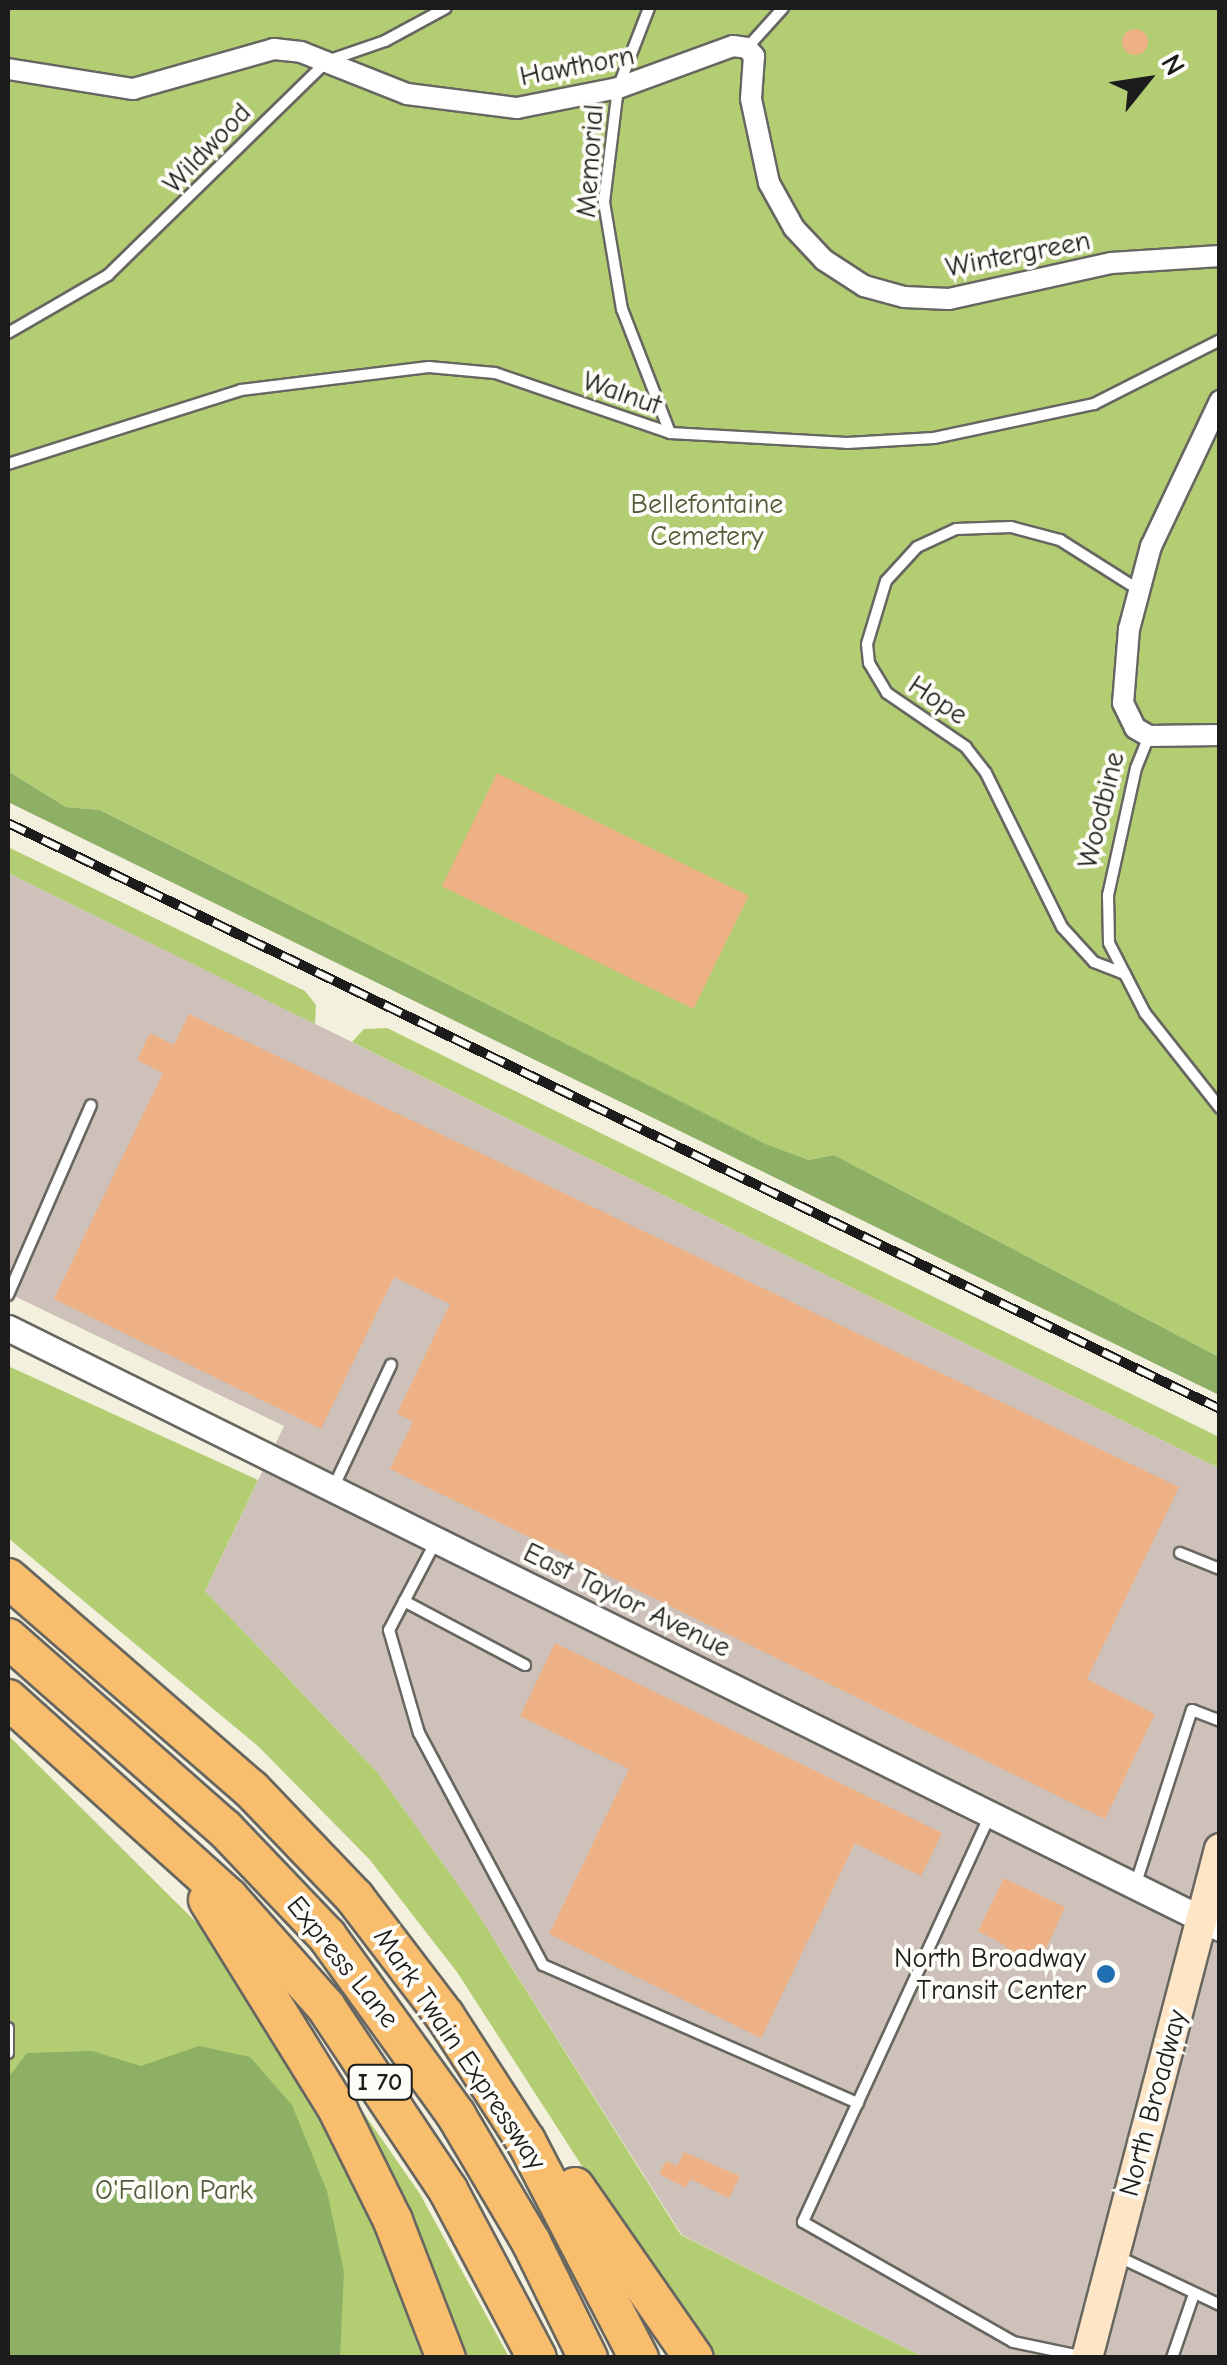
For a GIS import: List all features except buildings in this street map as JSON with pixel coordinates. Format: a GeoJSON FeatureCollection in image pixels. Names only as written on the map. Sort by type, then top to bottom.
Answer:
{"type":"FeatureCollection","features":[{"type":"Feature","properties":{"kind":"highway","name":"Mark Twain Expressway"},"geometry":{"type":"LineString","coordinates":[[8,1578],[303,1840],[401,1956],[486,2076],[563,2204],[639,2358]]}},
{"type":"Feature","properties":{"kind":"highway","name":"Express Lane"},"geometry":{"type":"LineString","coordinates":[[8,1638],[226,1829],[327,1936],[456,2114],[531,2242],[588,2358]]}},
{"type":"Feature","properties":{"kind":"highway","name":"I 70"},"geometry":{"type":"LineString","coordinates":[[8,1700],[172,1843],[280,1952],[369,2066],[448,2190],[537,2358]]}},
{"type":"Feature","properties":{"kind":"highway"},"geometry":{"type":"LineString","coordinates":[[172,1843],[338,2110],[392,2221],[446,2358]]}},
{"type":"Feature","properties":{"kind":"highway"},"geometry":{"type":"LineString","coordinates":[[486,2076],[642,2276],[694,2358]]}},
{"type":"Feature","properties":{"kind":"main road","name":"North Broadway"},"geometry":{"type":"LineString","coordinates":[[1087,2357],[1210,1923],[1220,1849]]}},
{"type":"Feature","properties":{"kind":"street","name":"Hawthorn"},"geometry":{"type":"LineString","coordinates":[[8,69],[133,89],[274,49],[327,60],[406,94],[455,104],[517,108],[618,88],[733,46],[747,48]]}},
{"type":"Feature","properties":{"kind":"street","name":"Wintergreen"},"geometry":{"type":"LineString","coordinates":[[747,48],[754,56],[752,100],[770,182],[794,228],[824,260],[864,286],[904,297],[949,298],[1112,263],[1220,256]]}},
{"type":"Feature","properties":{"kind":"street","name":"Woodbine"},"geometry":{"type":"LineString","coordinates":[[1149,736],[1135,728],[1122,703],[1139,590],[1181,476],[1220,401]]}},
{"type":"Feature","properties":{"kind":"street"},"geometry":{"type":"LineString","coordinates":[[1149,736],[1220,735]]}},
{"type":"Feature","properties":{"kind":"street","name":"East Taylor Avenue"},"geometry":{"type":"LineString","coordinates":[[8,1328],[1210,1923]]}},
{"type":"Feature","properties":{"kind":"lane","name":"Wildwood"},"geometry":{"type":"LineString","coordinates":[[8,333],[108,275],[327,60],[385,41],[446,8]]}},
{"type":"Feature","properties":{"kind":"lane","name":"Memorial"},"geometry":{"type":"LineString","coordinates":[[649,8],[618,88],[604,202],[610,261],[670,433]]}},
{"type":"Feature","properties":{"kind":"lane"},"geometry":{"type":"LineString","coordinates":[[747,48],[784,8]]}},
{"type":"Feature","properties":{"kind":"lane","name":"Walnut"},"geometry":{"type":"LineString","coordinates":[[8,464],[241,390],[429,367],[495,373],[670,433],[847,444],[934,438],[1094,404],[1220,340]]}},
{"type":"Feature","properties":{"kind":"lane","name":"Hope"},"geometry":{"type":"LineString","coordinates":[[1125,974],[1094,962],[1062,927],[986,773],[966,746],[888,693],[869,663],[868,644],[886,581],[917,547],[956,529],[1011,528],[1060,540],[1139,590]]}},
{"type":"Feature","properties":{"kind":"lane","name":"Woodbine"},"geometry":{"type":"LineString","coordinates":[[1149,736],[1136,768],[1108,895],[1109,943],[1176,1059],[1220,1108]]}},
{"type":"Feature","properties":{"kind":"lane"},"geometry":{"type":"LineString","coordinates":[[1206,1094],[1220,1096]]}},
{"type":"Feature","properties":{"kind":"lane"},"geometry":{"type":"LineString","coordinates":[[8,1295],[91,1105]]}},
{"type":"Feature","properties":{"kind":"lane"},"geometry":{"type":"LineString","coordinates":[[333,1488],[391,1365]]}},
{"type":"Feature","properties":{"kind":"lane"},"geometry":{"type":"LineString","coordinates":[[437,1540],[389,1630],[419,1732],[542,1965],[858,2103]]}},
{"type":"Feature","properties":{"kind":"lane"},"geometry":{"type":"LineString","coordinates":[[1180,1553],[1220,1568]]}},
{"type":"Feature","properties":{"kind":"lane"},"geometry":{"type":"LineString","coordinates":[[404,1601],[525,1665]]}},
{"type":"Feature","properties":{"kind":"lane"},"geometry":{"type":"LineString","coordinates":[[1135,1886],[1192,1710],[1220,1720]]}},
{"type":"Feature","properties":{"kind":"lane"},"geometry":{"type":"LineString","coordinates":[[990,1814],[803,2222],[1013,2342],[1087,2357]]}},
{"type":"Feature","properties":{"kind":"lane"},"geometry":{"type":"LineString","coordinates":[[8,2028],[8,2053]]}},
{"type":"Feature","properties":{"kind":"lane"},"geometry":{"type":"LineString","coordinates":[[1114,2255],[1220,2305]]}},
{"type":"Feature","properties":{"kind":"lane"},"geometry":{"type":"LineString","coordinates":[[1172,2358],[1194,2294]]}},
{"type":"Feature","properties":{"kind":"shaded area"},"geometry":{"type":"Polygon","coordinates":[[[8,873],[1219,1468],[1219,2357],[923,2357],[682,2235],[469,1900],[377,1772],[205,1591],[284,1426],[8,1293],[8,873]]]}},
{"type":"Feature","properties":{"kind":"green space","name":"Bellefontaine Cemetery"},"geometry":{"type":"Polygon","coordinates":[[[8,8],[1219,8],[1219,1357],[834,1155],[809,1160],[766,1144],[100,810],[66,807],[8,771],[8,8]]]}},
{"type":"Feature","properties":{"kind":"green space"},"geometry":{"type":"Polygon","coordinates":[[[8,771],[66,807],[100,810],[766,1144],[809,1160],[834,1155],[1219,1357],[1219,1395],[8,802],[8,771]]]}},
{"type":"Feature","properties":{"kind":"green space"},"geometry":{"type":"Polygon","coordinates":[[[8,847],[305,991],[316,1005],[315,1024],[8,873],[8,847]]]}},
{"type":"Feature","properties":{"kind":"green space"},"geometry":{"type":"Polygon","coordinates":[[[387,1028],[1219,1437],[1219,1468],[352,1042],[364,1029],[387,1028]]]}},
{"type":"Feature","properties":{"kind":"green space"},"geometry":{"type":"Polygon","coordinates":[[[8,1366],[258,1480],[205,1591],[377,1772],[469,1900],[681,2235],[923,2357],[705,2357],[457,1972],[370,1860],[259,1747],[8,1538],[8,1366]]]}},
{"type":"Feature","properties":{"kind":"green space","name":"O'Fallon Park"},"geometry":{"type":"Polygon","coordinates":[[[8,1735],[220,1946],[327,2110],[436,2357],[8,2357],[8,1735]]]}},
{"type":"Feature","properties":{"kind":"green space"},"geometry":{"type":"Polygon","coordinates":[[[301,2023],[420,2194],[509,2357],[455,2357],[301,2023]]]}},
{"type":"Feature","properties":{"kind":"green space","name":"O'Fallon Park"},"geometry":{"type":"Polygon","coordinates":[[[199,2046],[250,2057],[292,2105],[327,2191],[344,2272],[340,2357],[8,2357],[8,2078],[27,2053],[92,2051],[141,2066],[199,2046]]]}},
{"type":"Feature","properties":{"kind":"railway"},"geometry":{"type":"LineString","coordinates":[[8,823],[1220,1409]]}},
{"type":"Feature","properties":{"kind":"place","name":"North Broadway Transit Center"},"geometry":{"type":"Point","coordinates":[1106,1974]}}]}
